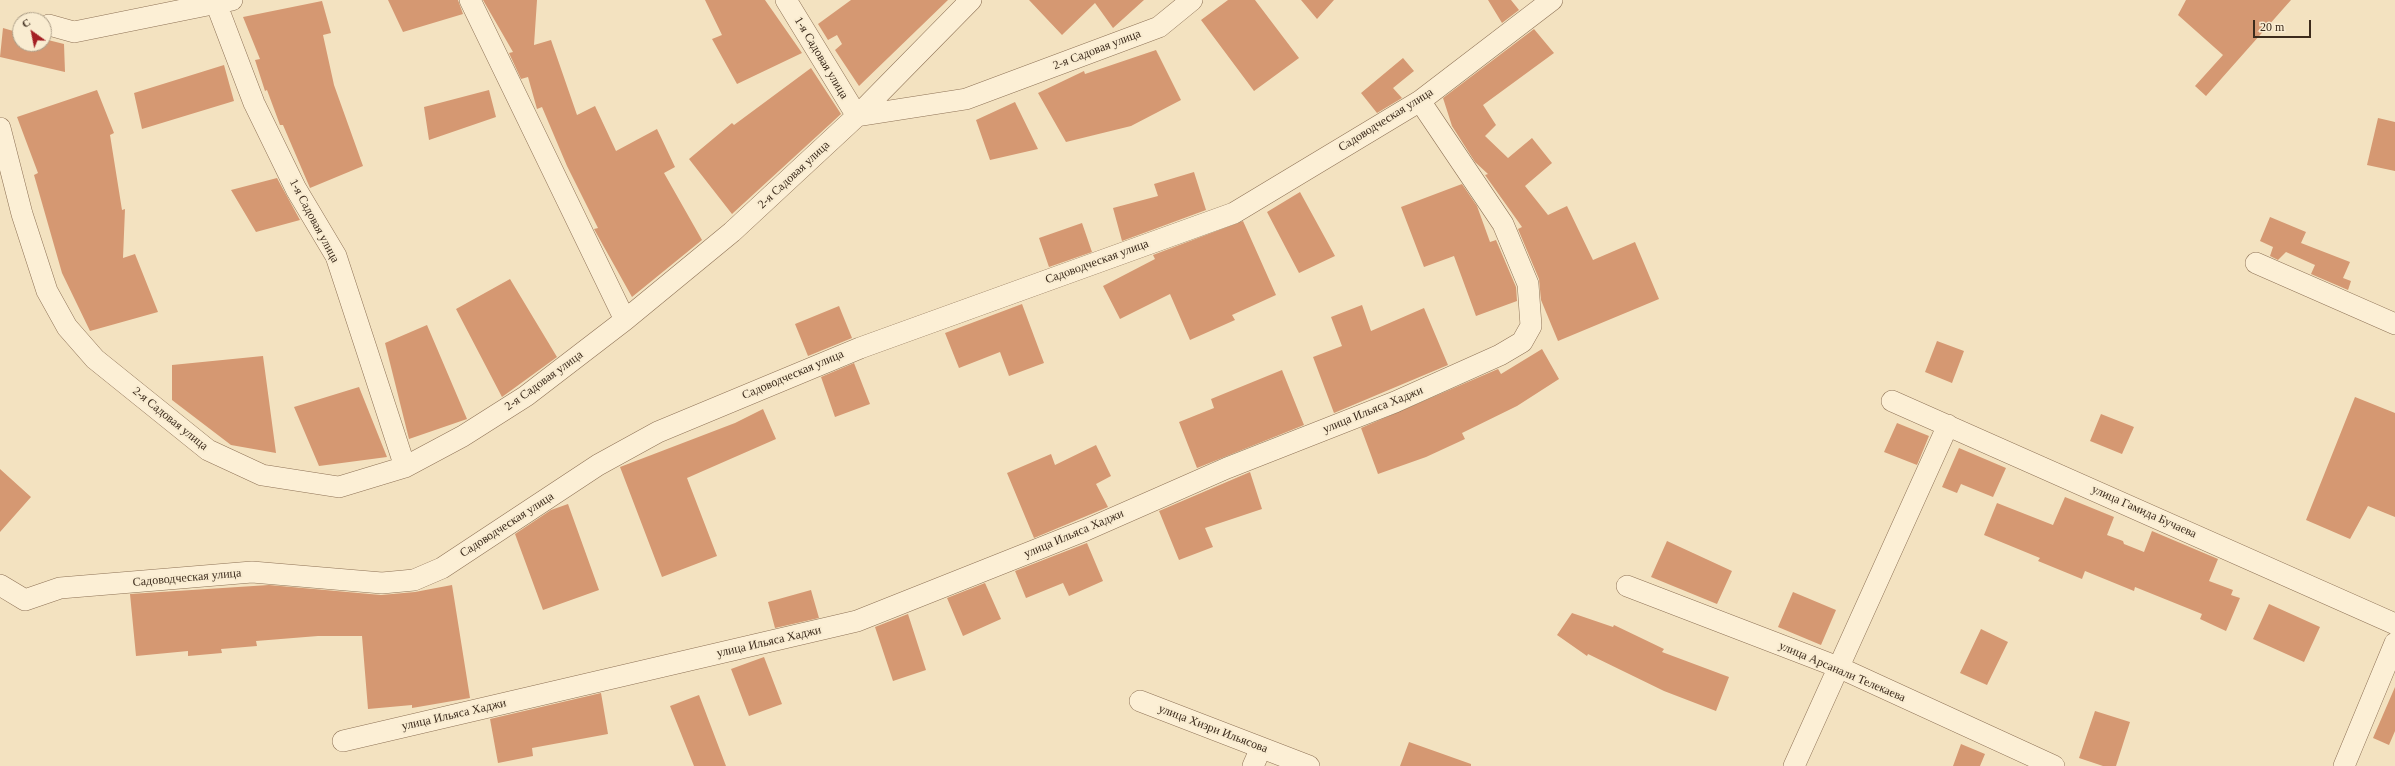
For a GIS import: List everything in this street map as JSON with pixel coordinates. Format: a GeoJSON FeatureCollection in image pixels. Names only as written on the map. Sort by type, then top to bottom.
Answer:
{"type":"FeatureCollection","features":[{"type":"Feature","properties":{"kind":"street"},"geometry":{"type":"LineString","coordinates":[[470,0],[625,320]]}},
{"type":"Feature","properties":{"kind":"street","name":"1-я Садовая улица"},"geometry":{"type":"LineString","coordinates":[[786,0],[857,116]]}},
{"type":"Feature","properties":{"kind":"street"},"geometry":{"type":"LineString","coordinates":[[857,116],[971,0]]}},
{"type":"Feature","properties":{"kind":"street","name":"2-я Садовая улица"},"geometry":{"type":"LineString","coordinates":[[0,128],[22,214],[47,291],[67,327],[96,359],[208,450],[262,475],[339,487],[405,467],[463,436],[526,396],[625,320],[732,232],[857,116],[966,99],[1159,27],[1192,0]]}},
{"type":"Feature","properties":{"kind":"street","name":"Садоводческая улица"},"geometry":{"type":"LineString","coordinates":[[0,585],[26,600],[60,588],[252,572],[382,583],[414,580],[442,568],[598,465],[658,432],[860,348],[1234,213],[1420,101],[1552,0]]}},
{"type":"Feature","properties":{"kind":"street","name":"1-я Садовая улица"},"geometry":{"type":"LineString","coordinates":[[52,26],[74,32],[224,1],[254,103],[296,189],[336,256],[405,467]]}},
{"type":"Feature","properties":{"kind":"street","name":"улица Ильяса Хаджи"},"geometry":{"type":"LineString","coordinates":[[344,741],[857,621],[1086,530],[1227,468],[1395,402],[1500,356],[1522,342],[1531,326],[1528,284],[1503,224],[1420,101]]}},
{"type":"Feature","properties":{"kind":"street"},"geometry":{"type":"LineString","coordinates":[[2256,263],[2395,324]]}},
{"type":"Feature","properties":{"kind":"street","name":"улица Гамида Бучаева"},"geometry":{"type":"LineString","coordinates":[[1892,401],[2395,624]]}},
{"type":"Feature","properties":{"kind":"street"},"geometry":{"type":"LineString","coordinates":[[1794,766],[1948,426]]}},
{"type":"Feature","properties":{"kind":"street","name":"улица Арсанали Телекаева"},"geometry":{"type":"LineString","coordinates":[[1627,586],[1838,668],[2054,766]]}},
{"type":"Feature","properties":{"kind":"street"},"geometry":{"type":"LineString","coordinates":[[2344,766],[2395,643]]}},
{"type":"Feature","properties":{"kind":"street","name":"улица Хизри Ильясова"},"geometry":{"type":"LineString","coordinates":[[1140,701],[1257,757],[1309,766]]}},
{"type":"Feature","properties":{"kind":"building"},"geometry":{"type":"Polygon","coordinates":[[[388,0],[458,0],[463,14],[403,32],[388,0]]]}},
{"type":"Feature","properties":{"kind":"building"},"geometry":{"type":"Polygon","coordinates":[[[483,0],[537,0],[534,45],[551,40],[577,115],[595,106],[616,151],[657,129],[675,167],[664,173],[702,240],[632,297],[594,229],[598,228],[567,166],[542,107],[537,109],[528,77],[521,79],[509,53],[513,52],[483,0]]]}},
{"type":"Feature","properties":{"kind":"building"},"geometry":{"type":"Polygon","coordinates":[[[705,0],[765,0],[802,53],[737,84],[712,39],[722,35],[705,0]]]}},
{"type":"Feature","properties":{"kind":"building"},"geometry":{"type":"Polygon","coordinates":[[[851,0],[948,0],[859,86],[835,50],[842,44],[837,35],[828,40],[818,24],[851,0]]]}},
{"type":"Feature","properties":{"kind":"building"},"geometry":{"type":"Polygon","coordinates":[[[1029,0],[1144,0],[1113,28],[1095,3],[1062,35],[1029,0]]]}},
{"type":"Feature","properties":{"kind":"building"},"geometry":{"type":"Polygon","coordinates":[[[1228,0],[1255,0],[1299,58],[1254,91],[1201,20],[1228,0]]]}},
{"type":"Feature","properties":{"kind":"building"},"geometry":{"type":"Polygon","coordinates":[[[1301,0],[1334,0],[1317,19],[1301,0]]]}},
{"type":"Feature","properties":{"kind":"building"},"geometry":{"type":"Polygon","coordinates":[[[1488,0],[1511,0],[1519,10],[1502,23],[1488,0]]]}},
{"type":"Feature","properties":{"kind":"building"},"geometry":{"type":"Polygon","coordinates":[[[2186,0],[2291,0],[2206,96],[2195,86],[2223,55],[2178,15],[2186,0]]]}},
{"type":"Feature","properties":{"kind":"building"},"geometry":{"type":"Polygon","coordinates":[[[322,1],[331,33],[323,35],[334,85],[363,166],[310,188],[283,125],[280,125],[267,90],[265,91],[255,60],[260,59],[243,17],[322,1]]]}},
{"type":"Feature","properties":{"kind":"building"},"geometry":{"type":"Polygon","coordinates":[[[3,28],[12,31],[12,52],[52,52],[52,41],[64,44],[65,72],[0,57],[3,28]]]}},
{"type":"Feature","properties":{"kind":"building"},"geometry":{"type":"Polygon","coordinates":[[[1534,29],[1554,53],[1483,105],[1496,125],[1485,136],[1508,158],[1532,138],[1552,163],[1525,186],[1548,215],[1567,206],[1593,260],[1635,242],[1659,299],[1558,341],[1541,300],[1539,279],[1518,229],[1522,227],[1485,175],[1488,174],[1475,162],[1452,126],[1443,98],[1534,29]]]}},
{"type":"Feature","properties":{"kind":"building"},"geometry":{"type":"Polygon","coordinates":[[[1156,50],[1181,100],[1131,126],[1066,142],[1038,93],[1084,71],[1085,74],[1156,50]]]}},
{"type":"Feature","properties":{"kind":"building"},"geometry":{"type":"Polygon","coordinates":[[[1403,58],[1414,71],[1393,88],[1402,98],[1377,113],[1361,93],[1403,58]]]}},
{"type":"Feature","properties":{"kind":"building"},"geometry":{"type":"Polygon","coordinates":[[[224,65],[234,101],[142,129],[134,93],[224,65]]]}},
{"type":"Feature","properties":{"kind":"building"},"geometry":{"type":"Polygon","coordinates":[[[811,68],[841,114],[732,214],[689,159],[732,123],[734,125],[811,68]]]}},
{"type":"Feature","properties":{"kind":"building"},"geometry":{"type":"Polygon","coordinates":[[[97,90],[114,133],[110,135],[122,210],[125,209],[123,258],[135,254],[158,312],[90,331],[62,273],[34,175],[38,173],[17,117],[97,90]]]}},
{"type":"Feature","properties":{"kind":"building"},"geometry":{"type":"Polygon","coordinates":[[[489,90],[496,117],[429,140],[424,107],[489,90]]]}},
{"type":"Feature","properties":{"kind":"building"},"geometry":{"type":"Polygon","coordinates":[[[1015,102],[1038,149],[990,160],[976,120],[1015,102]]]}},
{"type":"Feature","properties":{"kind":"building"},"geometry":{"type":"Polygon","coordinates":[[[2378,118],[2395,122],[2395,171],[2367,165],[2378,118]]]}},
{"type":"Feature","properties":{"kind":"building"},"geometry":{"type":"Polygon","coordinates":[[[1194,172],[1206,210],[1122,241],[1113,208],[1158,196],[1154,184],[1194,172]]]}},
{"type":"Feature","properties":{"kind":"building"},"geometry":{"type":"Polygon","coordinates":[[[277,178],[300,220],[256,232],[231,190],[277,178]]]}},
{"type":"Feature","properties":{"kind":"building"},"geometry":{"type":"Polygon","coordinates":[[[1462,184],[1477,206],[1490,242],[1496,240],[1516,287],[1517,301],[1476,316],[1454,256],[1424,267],[1401,207],[1462,184]]]}},
{"type":"Feature","properties":{"kind":"building"},"geometry":{"type":"Polygon","coordinates":[[[1300,192],[1335,256],[1299,273],[1267,212],[1300,192]]]}},
{"type":"Feature","properties":{"kind":"building"},"geometry":{"type":"Polygon","coordinates":[[[2270,217],[2306,232],[2301,243],[2350,262],[2343,278],[2351,281],[2348,290],[2311,274],[2315,265],[2286,252],[2278,260],[2270,256],[2273,247],[2260,241],[2270,217]]]}},
{"type":"Feature","properties":{"kind":"building"},"geometry":{"type":"Polygon","coordinates":[[[1243,221],[1276,295],[1232,315],[1235,320],[1190,340],[1170,294],[1120,319],[1103,286],[1155,259],[1153,255],[1243,221]]]}},
{"type":"Feature","properties":{"kind":"building"},"geometry":{"type":"Polygon","coordinates":[[[1082,223],[1092,252],[1049,267],[1039,238],[1082,223]]]}},
{"type":"Feature","properties":{"kind":"building"},"geometry":{"type":"Polygon","coordinates":[[[510,279],[557,357],[502,397],[456,309],[510,279]]]}},
{"type":"Feature","properties":{"kind":"building"},"geometry":{"type":"Polygon","coordinates":[[[1022,304],[1044,363],[1009,376],[1000,352],[959,368],[945,333],[1022,304]]]}},
{"type":"Feature","properties":{"kind":"building"},"geometry":{"type":"Polygon","coordinates":[[[1362,305],[1371,331],[1424,308],[1448,365],[1334,413],[1313,357],[1342,346],[1331,317],[1362,305]]]}},
{"type":"Feature","properties":{"kind":"building"},"geometry":{"type":"Polygon","coordinates":[[[839,306],[852,338],[808,356],[795,324],[839,306]]]}},
{"type":"Feature","properties":{"kind":"building"},"geometry":{"type":"Polygon","coordinates":[[[427,325],[467,419],[409,439],[385,343],[427,325]]]}},
{"type":"Feature","properties":{"kind":"building"},"geometry":{"type":"Polygon","coordinates":[[[1937,341],[1964,351],[1952,383],[1925,372],[1937,341]]]}},
{"type":"Feature","properties":{"kind":"building"},"geometry":{"type":"Polygon","coordinates":[[[1542,349],[1559,379],[1517,406],[1462,433],[1465,439],[1426,457],[1378,474],[1361,428],[1498,369],[1501,374],[1542,349]]]}},
{"type":"Feature","properties":{"kind":"building"},"geometry":{"type":"Polygon","coordinates":[[[263,356],[276,453],[231,445],[172,400],[172,365],[263,356]]]}},
{"type":"Feature","properties":{"kind":"building"},"geometry":{"type":"Polygon","coordinates":[[[854,363],[870,404],[835,417],[821,377],[854,363]]]}},
{"type":"Feature","properties":{"kind":"building"},"geometry":{"type":"Polygon","coordinates":[[[1282,370],[1304,425],[1197,468],[1179,422],[1214,408],[1211,399],[1282,370]]]}},
{"type":"Feature","properties":{"kind":"building"},"geometry":{"type":"Polygon","coordinates":[[[359,387],[387,457],[319,466],[294,407],[359,387]]]}},
{"type":"Feature","properties":{"kind":"building"},"geometry":{"type":"Polygon","coordinates":[[[2355,397],[2395,413],[2395,517],[2368,506],[2350,539],[2306,520],[2355,397]]]}},
{"type":"Feature","properties":{"kind":"building"},"geometry":{"type":"Polygon","coordinates":[[[763,409],[776,439],[687,478],[717,556],[662,577],[620,467],[735,423],[763,409]]]}},
{"type":"Feature","properties":{"kind":"building"},"geometry":{"type":"Polygon","coordinates":[[[2101,414],[2134,427],[2122,454],[2090,441],[2101,414]]]}},
{"type":"Feature","properties":{"kind":"building"},"geometry":{"type":"Polygon","coordinates":[[[1897,423],[1929,436],[1917,465],[1884,452],[1897,423]]]}},
{"type":"Feature","properties":{"kind":"building"},"geometry":{"type":"Polygon","coordinates":[[[1096,445],[1111,476],[1096,484],[1108,507],[1034,538],[1007,473],[1051,454],[1055,465],[1096,445]]]}},
{"type":"Feature","properties":{"kind":"building"},"geometry":{"type":"Polygon","coordinates":[[[1959,448],[2006,468],[1993,497],[1961,484],[1957,493],[1942,487],[1959,448]]]}},
{"type":"Feature","properties":{"kind":"building"},"geometry":{"type":"Polygon","coordinates":[[[0,469],[31,497],[0,532],[0,469]]]}},
{"type":"Feature","properties":{"kind":"building"},"geometry":{"type":"Polygon","coordinates":[[[1250,472],[1262,509],[1205,528],[1213,547],[1179,560],[1159,511],[1250,472]]]}},
{"type":"Feature","properties":{"kind":"building"},"geometry":{"type":"Polygon","coordinates":[[[2065,497],[2114,517],[2107,535],[2123,541],[2124,544],[2144,552],[2152,531],[2218,559],[2209,581],[2233,590],[2231,595],[2240,598],[2226,631],[2200,619],[2202,614],[2135,587],[2134,591],[2085,571],[2082,579],[2038,561],[2040,558],[1984,535],[1997,503],[2053,525],[2065,497]]]}},
{"type":"Feature","properties":{"kind":"building"},"geometry":{"type":"Polygon","coordinates":[[[568,504],[599,590],[543,610],[515,534],[551,510],[568,504]]]}},
{"type":"Feature","properties":{"kind":"building"},"geometry":{"type":"Polygon","coordinates":[[[1667,541],[1732,571],[1717,604],[1651,577],[1667,541]]]}},
{"type":"Feature","properties":{"kind":"building"},"geometry":{"type":"Polygon","coordinates":[[[1087,543],[1103,581],[1069,596],[1063,583],[1026,598],[1015,571],[1087,543]]]}},
{"type":"Feature","properties":{"kind":"building"},"geometry":{"type":"Polygon","coordinates":[[[985,583],[1001,619],[963,636],[947,598],[985,583]]]}},
{"type":"Feature","properties":{"kind":"building"},"geometry":{"type":"Polygon","coordinates":[[[269,585],[381,595],[415,592],[452,585],[470,698],[412,708],[412,705],[368,709],[362,636],[318,636],[256,641],[257,646],[221,649],[222,653],[188,656],[188,651],[136,656],[130,594],[269,585]]]}},
{"type":"Feature","properties":{"kind":"building"},"geometry":{"type":"Polygon","coordinates":[[[811,590],[819,618],[775,628],[768,602],[811,590]]]}},
{"type":"Feature","properties":{"kind":"building"},"geometry":{"type":"Polygon","coordinates":[[[1793,592],[1836,610],[1821,645],[1778,627],[1793,592]]]}},
{"type":"Feature","properties":{"kind":"building"},"geometry":{"type":"Polygon","coordinates":[[[2269,604],[2320,627],[2304,662],[2253,639],[2269,604]]]}},
{"type":"Feature","properties":{"kind":"building"},"geometry":{"type":"Polygon","coordinates":[[[1572,613],[1613,627],[1614,625],[1664,649],[1662,652],[1729,677],[1716,711],[1664,691],[1588,654],[1587,656],[1557,635],[1572,613]]]}},
{"type":"Feature","properties":{"kind":"building"},"geometry":{"type":"Polygon","coordinates":[[[908,614],[926,670],[893,681],[875,627],[908,614]]]}},
{"type":"Feature","properties":{"kind":"building"},"geometry":{"type":"Polygon","coordinates":[[[1981,629],[2008,642],[1987,685],[1960,673],[1981,629]]]}},
{"type":"Feature","properties":{"kind":"building"},"geometry":{"type":"Polygon","coordinates":[[[764,657],[782,704],[749,716],[731,669],[764,657]]]}},
{"type":"Feature","properties":{"kind":"building"},"geometry":{"type":"Polygon","coordinates":[[[2395,687],[2395,731],[2389,745],[2373,738],[2395,687]]]}},
{"type":"Feature","properties":{"kind":"building"},"geometry":{"type":"Polygon","coordinates":[[[601,693],[608,734],[532,748],[533,756],[498,763],[490,719],[601,693]]]}},
{"type":"Feature","properties":{"kind":"building"},"geometry":{"type":"Polygon","coordinates":[[[699,695],[726,766],[694,766],[670,706],[699,695]]]}},
{"type":"Feature","properties":{"kind":"building"},"geometry":{"type":"Polygon","coordinates":[[[2095,711],[2130,722],[2116,766],[2103,766],[2079,758],[2095,711]]]}},
{"type":"Feature","properties":{"kind":"building"},"geometry":{"type":"Polygon","coordinates":[[[1409,742],[1471,764],[1471,766],[1400,766],[1409,742]]]}},
{"type":"Feature","properties":{"kind":"building"},"geometry":{"type":"Polygon","coordinates":[[[1961,744],[1985,754],[1980,766],[1953,766],[1961,744]]]}}]}
